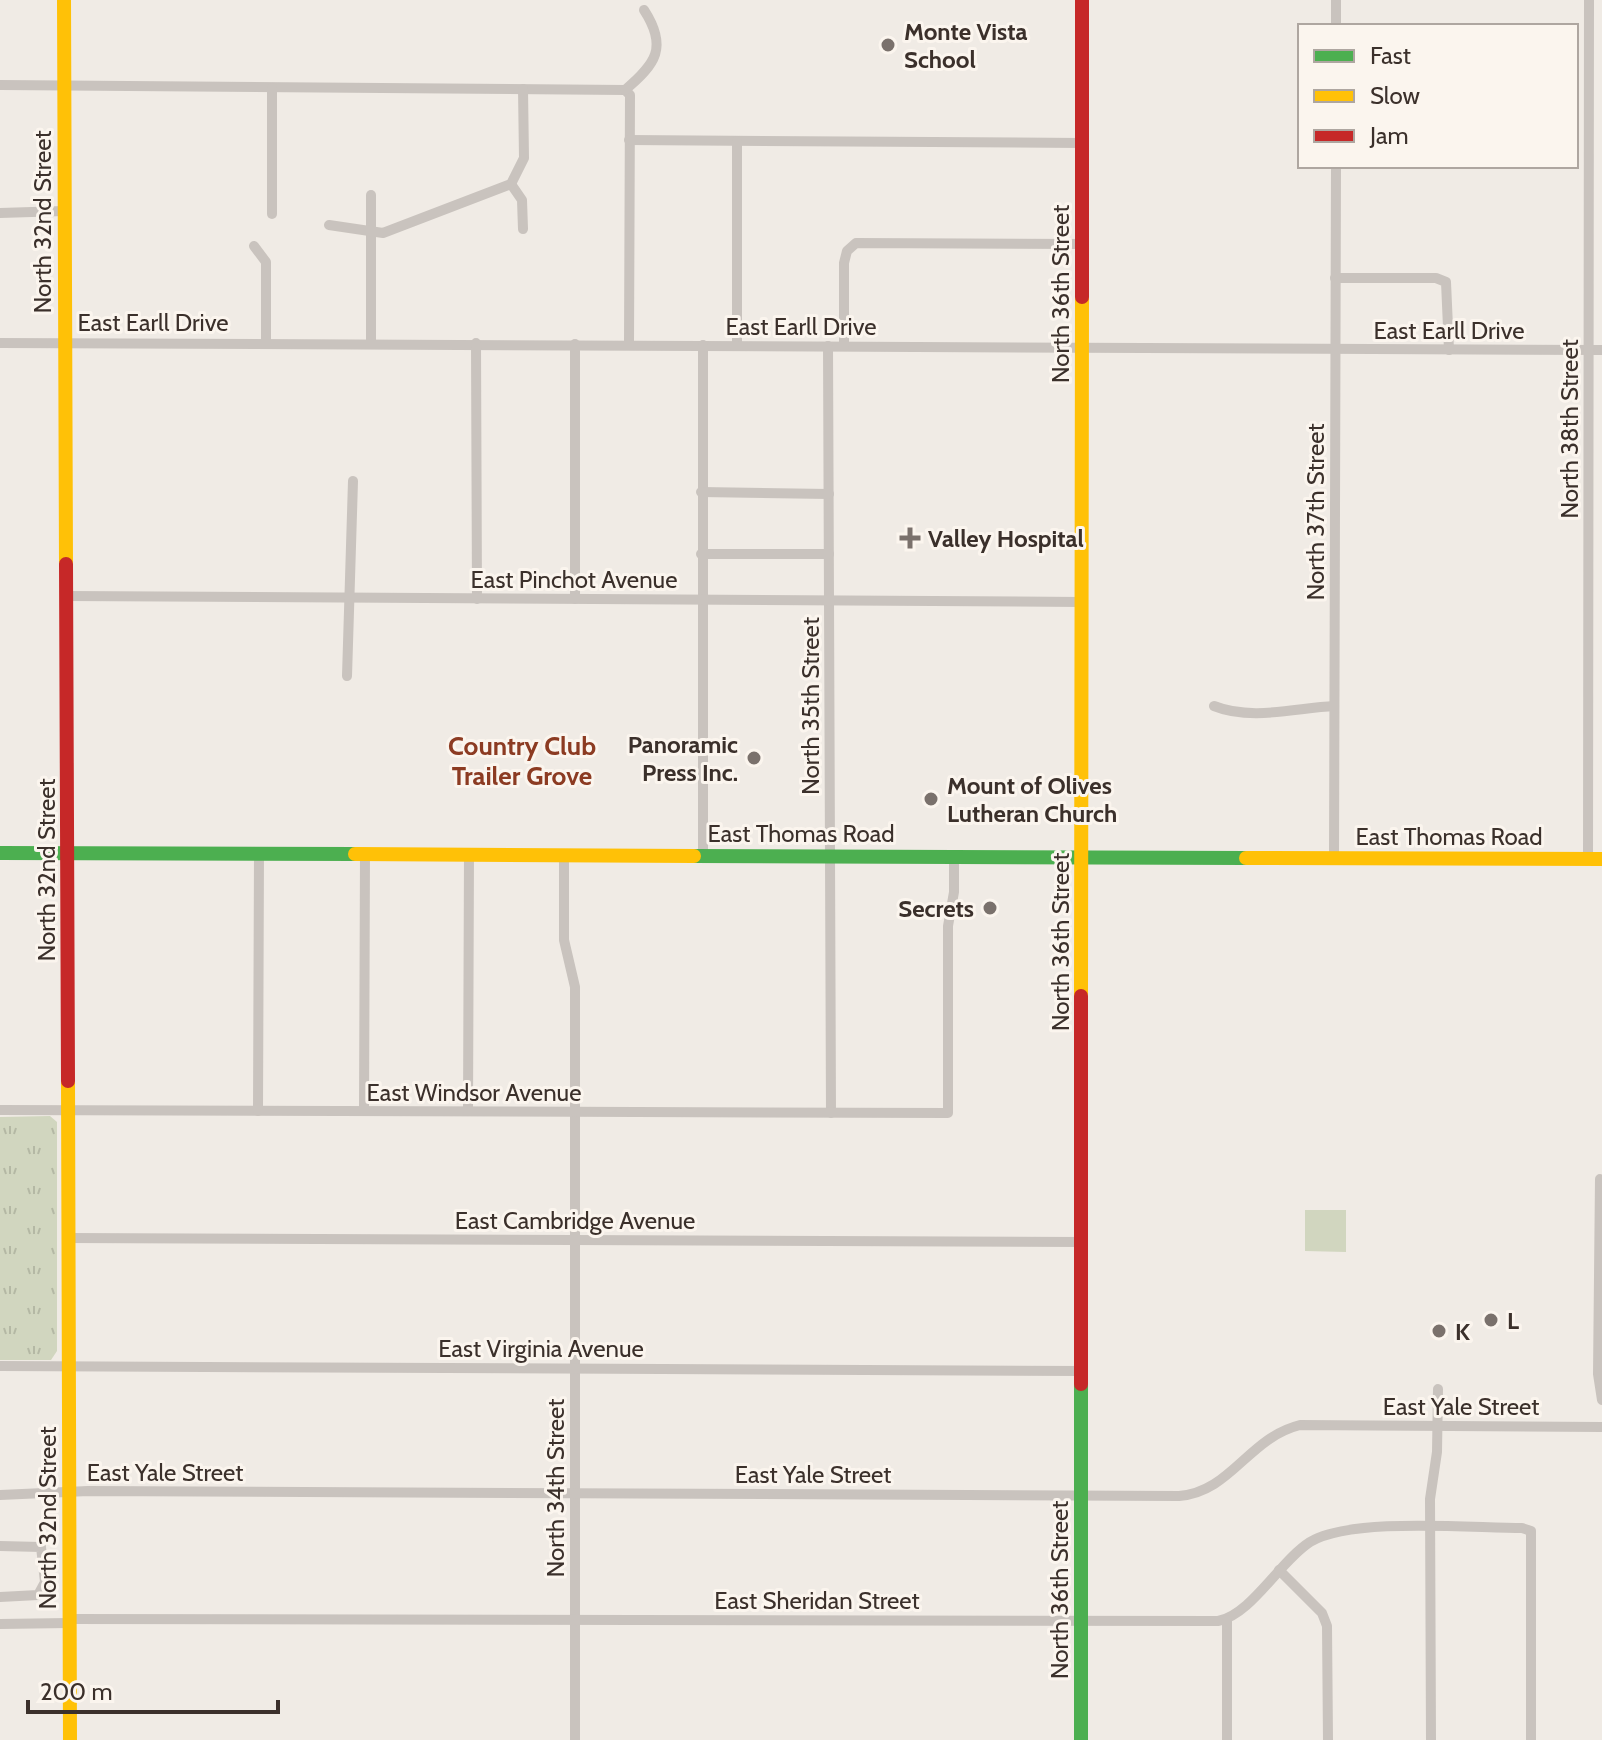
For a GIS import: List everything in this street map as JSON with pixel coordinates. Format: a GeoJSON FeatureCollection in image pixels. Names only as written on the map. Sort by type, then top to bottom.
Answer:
{"type":"FeatureCollection","features":[{"type":"Feature","properties":{"kind":"main road","name":"North 32nd Street"},"geometry":{"type":"LineString","coordinates":[[64,0],[70,1740]]}},
{"type":"Feature","properties":{"kind":"main road","name":"North 36th Street"},"geometry":{"type":"LineString","coordinates":[[1081,1740],[1082,0]]}},
{"type":"Feature","properties":{"kind":"main road","name":"East Thomas Road"},"geometry":{"type":"LineString","coordinates":[[0,853],[1595,859]]}},
{"type":"Feature","properties":{"kind":"street"},"geometry":{"type":"LineString","coordinates":[[1336,0],[1336,24]]}},
{"type":"Feature","properties":{"kind":"street","name":"North 38th Street"},"geometry":{"type":"LineString","coordinates":[[1589,0],[1589,350],[1595,859]]}},
{"type":"Feature","properties":{"kind":"street"},"geometry":{"type":"LineString","coordinates":[[0,85],[625,90],[650,67],[657,47],[654,28],[644,10]]}},
{"type":"Feature","properties":{"kind":"street"},"geometry":{"type":"LineString","coordinates":[[272,88],[272,214]]}},
{"type":"Feature","properties":{"kind":"street"},"geometry":{"type":"LineString","coordinates":[[329,225],[383,233],[511,184],[524,158],[523,89]]}},
{"type":"Feature","properties":{"kind":"street"},"geometry":{"type":"LineString","coordinates":[[625,90],[630,95],[629,345]]}},
{"type":"Feature","properties":{"kind":"street"},"geometry":{"type":"LineString","coordinates":[[629,140],[1082,143]]}},
{"type":"Feature","properties":{"kind":"street"},"geometry":{"type":"LineString","coordinates":[[737,141],[737,345]]}},
{"type":"Feature","properties":{"kind":"street","name":"North 37th Street"},"geometry":{"type":"LineString","coordinates":[[1334,858],[1336,168]]}},
{"type":"Feature","properties":{"kind":"street"},"geometry":{"type":"LineString","coordinates":[[511,184],[522,200],[523,229]]}},
{"type":"Feature","properties":{"kind":"street"},"geometry":{"type":"LineString","coordinates":[[371,195],[371,343]]}},
{"type":"Feature","properties":{"kind":"street"},"geometry":{"type":"LineString","coordinates":[[0,213],[64,211]]}},
{"type":"Feature","properties":{"kind":"street"},"geometry":{"type":"LineString","coordinates":[[844,346],[844,263],[848,248],[866,242],[1082,244]]}},
{"type":"Feature","properties":{"kind":"street"},"geometry":{"type":"LineString","coordinates":[[254,246],[266,262],[266,342]]}},
{"type":"Feature","properties":{"kind":"street"},"geometry":{"type":"LineString","coordinates":[[1335,278],[1436,278],[1446,282],[1449,350]]}},
{"type":"Feature","properties":{"kind":"street","name":"East Earll Drive"},"geometry":{"type":"LineString","coordinates":[[0,343],[1602,350]]}},
{"type":"Feature","properties":{"kind":"street"},"geometry":{"type":"LineString","coordinates":[[476,343],[477,599]]}},
{"type":"Feature","properties":{"kind":"street"},"geometry":{"type":"LineString","coordinates":[[575,344],[575,599]]}},
{"type":"Feature","properties":{"kind":"street"},"geometry":{"type":"LineString","coordinates":[[703,345],[703,855]]}},
{"type":"Feature","properties":{"kind":"street","name":"North 35th Street"},"geometry":{"type":"LineString","coordinates":[[828,346],[831,1113]]}},
{"type":"Feature","properties":{"kind":"street"},"geometry":{"type":"LineString","coordinates":[[347,676],[353,481]]}},
{"type":"Feature","properties":{"kind":"street"},"geometry":{"type":"LineString","coordinates":[[701,492],[829,493]]}},
{"type":"Feature","properties":{"kind":"street"},"geometry":{"type":"LineString","coordinates":[[701,554],[829,554]]}},
{"type":"Feature","properties":{"kind":"street","name":"East Pinchot Avenue"},"geometry":{"type":"LineString","coordinates":[[66,596],[1082,602]]}},
{"type":"Feature","properties":{"kind":"street"},"geometry":{"type":"LineString","coordinates":[[1214,706],[1230,711],[1296,712],[1334,706]]}},
{"type":"Feature","properties":{"kind":"street"},"geometry":{"type":"LineString","coordinates":[[258,1111],[259,852]]}},
{"type":"Feature","properties":{"kind":"street"},"geometry":{"type":"LineString","coordinates":[[364,1111],[365,853]]}},
{"type":"Feature","properties":{"kind":"street"},"geometry":{"type":"LineString","coordinates":[[468,1111],[469,854]]}},
{"type":"Feature","properties":{"kind":"street","name":"North 34th Street"},"geometry":{"type":"LineString","coordinates":[[564,854],[564,940],[575,979],[575,1740]]}},
{"type":"Feature","properties":{"kind":"street","name":"East Windsor Avenue"},"geometry":{"type":"LineString","coordinates":[[0,1110],[948,1113],[948,926],[954,892],[954,856]]}},
{"type":"Feature","properties":{"kind":"street"},"geometry":{"type":"LineString","coordinates":[[1600,1179],[1598,1374],[1602,1400]]}},
{"type":"Feature","properties":{"kind":"street","name":"East Cambridge Avenue"},"geometry":{"type":"LineString","coordinates":[[68,1238],[1082,1242]]}},
{"type":"Feature","properties":{"kind":"street","name":"East Virginia Avenue"},"geometry":{"type":"LineString","coordinates":[[0,1366],[1082,1371]]}},
{"type":"Feature","properties":{"kind":"street"},"geometry":{"type":"LineString","coordinates":[[1431,1740],[1430,1528],[1438,1389]]}},
{"type":"Feature","properties":{"kind":"street","name":"East Yale Street"},"geometry":{"type":"LineString","coordinates":[[0,1495],[1192,1495],[1216,1484],[1262,1441],[1300,1425],[1602,1427]]}},
{"type":"Feature","properties":{"kind":"street"},"geometry":{"type":"LineString","coordinates":[[1227,1740],[1227,1620],[1304,1547],[1329,1533],[1363,1528],[1430,1528],[1531,1531],[1531,1740]]}},
{"type":"Feature","properties":{"kind":"street"},"geometry":{"type":"LineString","coordinates":[[0,1546],[41,1547],[46,1571],[38,1595],[0,1597]]}},
{"type":"Feature","properties":{"kind":"street"},"geometry":{"type":"LineString","coordinates":[[1279,1570],[1322,1613],[1327,1626],[1328,1740]]}},
{"type":"Feature","properties":{"kind":"street"},"geometry":{"type":"LineString","coordinates":[[46,1571],[68,1572]]}},
{"type":"Feature","properties":{"kind":"street","name":"East Sheridan Street"},"geometry":{"type":"LineString","coordinates":[[0,1624],[68,1621],[1227,1620]]}},
{"type":"Feature","properties":{"kind":"green space"},"geometry":{"type":"Polygon","coordinates":[[[50,1116],[57,1122],[57,1351],[51,1360],[0,1360],[0,1117],[50,1116]]]}},
{"type":"Feature","properties":{"kind":"green space"},"geometry":{"type":"Polygon","coordinates":[[[1305,1210],[1346,1210],[1346,1252],[1305,1251],[1305,1210]]]}},
{"type":"Feature","properties":{"kind":"traffic: fast"},"geometry":{"type":"LineString","coordinates":[[0,853],[355,854]]}},
{"type":"Feature","properties":{"kind":"traffic: fast"},"geometry":{"type":"LineString","coordinates":[[694,856],[1246,858]]}},
{"type":"Feature","properties":{"kind":"traffic: fast"},"geometry":{"type":"LineString","coordinates":[[1081,1384],[1081,1740]]}},
{"type":"Feature","properties":{"kind":"traffic: slow"},"geometry":{"type":"LineString","coordinates":[[64,0],[66,564]]}},
{"type":"Feature","properties":{"kind":"traffic: slow"},"geometry":{"type":"LineString","coordinates":[[1081,996],[1082,297]]}},
{"type":"Feature","properties":{"kind":"traffic: slow"},"geometry":{"type":"LineString","coordinates":[[355,854],[694,856]]}},
{"type":"Feature","properties":{"kind":"traffic: slow"},"geometry":{"type":"LineString","coordinates":[[1246,858],[1602,859]]}},
{"type":"Feature","properties":{"kind":"traffic: slow"},"geometry":{"type":"LineString","coordinates":[[68,1081],[70,1740]]}},
{"type":"Feature","properties":{"kind":"traffic: jam"},"geometry":{"type":"LineString","coordinates":[[1082,0],[1082,297]]}},
{"type":"Feature","properties":{"kind":"traffic: jam"},"geometry":{"type":"LineString","coordinates":[[66,564],[68,1081]]}},
{"type":"Feature","properties":{"kind":"traffic: jam"},"geometry":{"type":"LineString","coordinates":[[1081,996],[1081,1384]]}},
{"type":"Feature","properties":{"kind":"place","name":"Monte Vista School"},"geometry":{"type":"Point","coordinates":[888,45]}},
{"type":"Feature","properties":{"kind":"place","name":"Valley Hospital"},"geometry":{"type":"Point","coordinates":[910,538]}},
{"type":"Feature","properties":{"kind":"place","name":"Panoramic Press Inc."},"geometry":{"type":"Point","coordinates":[754,758]}},
{"type":"Feature","properties":{"kind":"place","name":"Mount of Olives Lutheran Church"},"geometry":{"type":"Point","coordinates":[931,799]}},
{"type":"Feature","properties":{"kind":"place","name":"Secrets"},"geometry":{"type":"Point","coordinates":[990,908]}},
{"type":"Feature","properties":{"kind":"place","name":"L"},"geometry":{"type":"Point","coordinates":[1491,1320]}},
{"type":"Feature","properties":{"kind":"place","name":"K"},"geometry":{"type":"Point","coordinates":[1439,1331]}},
{"type":"Feature","properties":{"kind":"district","name":"Country Club Trailer Grove"},"geometry":{"type":"Point","coordinates":[522,761]}}]}
